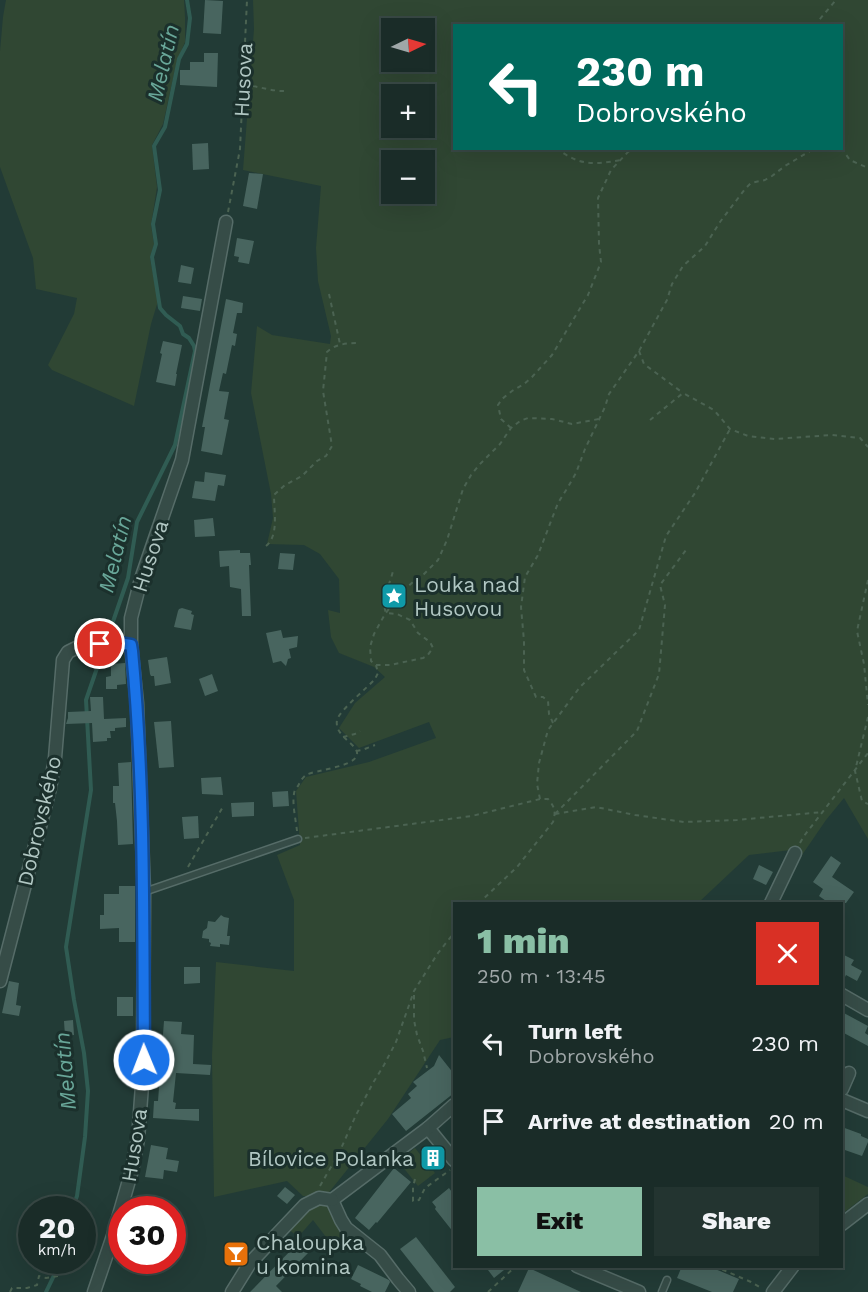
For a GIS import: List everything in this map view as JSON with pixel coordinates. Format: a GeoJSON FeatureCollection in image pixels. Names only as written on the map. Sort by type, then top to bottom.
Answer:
{"type":"FeatureCollection","features":[{"type":"Feature","properties":{"kind":"street","name":"Husova"},"geometry":{"type":"LineString","coordinates":[[94,1292],[128,1187],[138,1139],[144,1060],[144,892],[137,702],[131,645],[131,618],[141,579],[182,460],[226,222]]}},
{"type":"Feature","properties":{"kind":"street","name":"Dobrovského"},"geometry":{"type":"LineString","coordinates":[[0,981],[50,788],[55,758],[63,660],[68,652],[76,648],[106,643],[131,645]]}},
{"type":"Feature","properties":{"kind":"street"},"geometry":{"type":"LineString","coordinates":[[771,902],[795,853]]}},
{"type":"Feature","properties":{"kind":"street"},"geometry":{"type":"LineString","coordinates":[[843,996],[868,1010]]}},
{"type":"Feature","properties":{"kind":"street"},"geometry":{"type":"LineString","coordinates":[[843,1087],[849,1072]]}},
{"type":"Feature","properties":{"kind":"street"},"geometry":{"type":"LineString","coordinates":[[843,1100],[868,1111]]}},
{"type":"Feature","properties":{"kind":"street"},"geometry":{"type":"LineString","coordinates":[[232,1292],[249,1263],[305,1205],[319,1198],[332,1200],[428,1128],[453,1106]]}},
{"type":"Feature","properties":{"kind":"street"},"geometry":{"type":"LineString","coordinates":[[428,1128],[453,1164]]}},
{"type":"Feature","properties":{"kind":"street"},"geometry":{"type":"LineString","coordinates":[[332,1200],[346,1228],[380,1255],[409,1292]]}},
{"type":"Feature","properties":{"kind":"street"},"geometry":{"type":"LineString","coordinates":[[843,1223],[868,1204]]}},
{"type":"Feature","properties":{"kind":"street"},"geometry":{"type":"LineString","coordinates":[[582,1268],[639,1292]]}},
{"type":"Feature","properties":{"kind":"street"},"geometry":{"type":"LineString","coordinates":[[773,1292],[791,1268]]}},
{"type":"Feature","properties":{"kind":"lane"},"geometry":{"type":"LineString","coordinates":[[144,892],[298,839]]}},
{"type":"Feature","properties":{"kind":"lane"},"geometry":{"type":"LineString","coordinates":[[662,1292],[667,1280]]}},
{"type":"Feature","properties":{"kind":"path","name":"Husova"},"geometry":{"type":"LineString","coordinates":[[226,222],[240,149],[247,0]]}},
{"type":"Feature","properties":{"kind":"path"},"geometry":{"type":"LineString","coordinates":[[816,24],[837,0]]}},
{"type":"Feature","properties":{"kind":"path"},"geometry":{"type":"LineString","coordinates":[[244,85],[273,91],[288,91]]}},
{"type":"Feature","properties":{"kind":"path"},"geometry":{"type":"LineString","coordinates":[[558,150],[579,162],[597,164],[621,160]]}},
{"type":"Feature","properties":{"kind":"path"},"geometry":{"type":"LineString","coordinates":[[511,428],[501,419],[498,405],[502,399],[532,377],[552,355],[588,295],[601,262],[598,198],[611,170],[632,150]]}},
{"type":"Feature","properties":{"kind":"path"},"geometry":{"type":"LineString","coordinates":[[553,723],[549,714],[548,701],[543,697],[536,697],[524,670],[521,607],[525,577],[538,555],[558,503],[576,473],[609,394],[639,351],[683,266],[705,246],[720,222],[751,183],[765,180],[812,150]]}},
{"type":"Feature","properties":{"kind":"path"},"geometry":{"type":"LineString","coordinates":[[842,150],[850,160],[868,168]]}},
{"type":"Feature","properties":{"kind":"path"},"geometry":{"type":"LineString","coordinates":[[329,294],[340,345]]}},
{"type":"Feature","properties":{"kind":"path"},"geometry":{"type":"LineString","coordinates":[[266,546],[269,545],[274,533],[274,495],[326,456],[332,446],[323,391],[327,352],[340,345],[358,343]]}},
{"type":"Feature","properties":{"kind":"path"},"geometry":{"type":"LineString","coordinates":[[639,351],[644,364],[683,393],[714,410],[730,429],[748,436],[775,440],[832,435],[860,438],[868,447]]}},
{"type":"Feature","properties":{"kind":"path"},"geometry":{"type":"LineString","coordinates":[[650,420],[683,393]]}},
{"type":"Feature","properties":{"kind":"path"},"geometry":{"type":"LineString","coordinates":[[480,902],[517,867],[553,822],[554,806],[548,800],[540,799],[472,816],[298,839],[294,793],[303,777],[350,762],[357,755],[356,750],[337,728],[337,720],[341,712],[375,679],[378,673],[376,665],[371,661],[370,644],[374,633],[402,591],[438,560],[465,484],[479,465],[506,437],[511,428],[528,418],[552,419],[572,424],[599,419]]}},
{"type":"Feature","properties":{"kind":"path"},"geometry":{"type":"LineString","coordinates":[[540,799],[537,784],[539,763],[548,730],[580,687],[639,630],[666,536],[695,493],[730,429]]}},
{"type":"Feature","properties":{"kind":"path"},"geometry":{"type":"LineString","coordinates":[[555,814],[637,731],[659,674],[665,604],[660,585],[686,550]]}},
{"type":"Feature","properties":{"kind":"path"},"geometry":{"type":"LineString","coordinates":[[386,613],[384,600],[393,571]]}},
{"type":"Feature","properties":{"kind":"path"},"geometry":{"type":"LineString","coordinates":[[868,580],[857,631],[864,664],[868,705]]}},
{"type":"Feature","properties":{"kind":"path"},"geometry":{"type":"LineString","coordinates":[[376,665],[390,665],[423,658],[433,648],[430,642],[417,633],[410,620],[397,614],[386,613]]}},
{"type":"Feature","properties":{"kind":"path"},"geometry":{"type":"LineString","coordinates":[[868,717],[855,771],[862,801],[868,804]]}},
{"type":"Feature","properties":{"kind":"path"},"geometry":{"type":"LineString","coordinates":[[343,737],[360,731]]}},
{"type":"Feature","properties":{"kind":"path"},"geometry":{"type":"LineString","coordinates":[[356,750],[375,745]]}},
{"type":"Feature","properties":{"kind":"path"},"geometry":{"type":"LineString","coordinates":[[795,853],[804,836],[868,753]]}},
{"type":"Feature","properties":{"kind":"path"},"geometry":{"type":"LineString","coordinates":[[180,880],[224,805]]}},
{"type":"Feature","properties":{"kind":"path"},"geometry":{"type":"LineString","coordinates":[[555,814],[596,807],[684,822],[737,820],[822,812]]}},
{"type":"Feature","properties":{"kind":"path"},"geometry":{"type":"LineString","coordinates":[[319,1198],[320,1185],[396,1042],[414,991],[453,934]]}},
{"type":"Feature","properties":{"kind":"path"},"geometry":{"type":"LineString","coordinates":[[414,991],[414,1020],[427,1068]]}},
{"type":"Feature","properties":{"kind":"path"},"geometry":{"type":"LineString","coordinates":[[415,1179],[412,1187],[413,1201],[419,1200],[425,1188],[442,1177],[453,1164]]}},
{"type":"Feature","properties":{"kind":"path"},"geometry":{"type":"LineString","coordinates":[[488,1292],[514,1268]]}},
{"type":"Feature","properties":{"kind":"path"},"geometry":{"type":"LineString","coordinates":[[719,1268],[751,1282],[766,1292]]}},
{"type":"Feature","properties":{"kind":"path"},"geometry":{"type":"LineString","coordinates":[[10,1292],[12,1288],[27,1288],[36,1285],[39,1276],[46,1278],[58,1276]]}},
{"type":"Feature","properties":{"kind":"green space"},"geometry":{"type":"Polygon","coordinates":[[[6,0],[184,0],[185,42],[177,61],[163,124],[152,145],[157,187],[151,225],[154,244],[150,258],[158,301],[134,406],[52,370],[48,365],[74,314],[77,298],[36,289],[33,258],[0,167],[0,51],[6,0]]]}},
{"type":"Feature","properties":{"kind":"green space"},"geometry":{"type":"Polygon","coordinates":[[[253,0],[868,0],[868,839],[844,798],[800,858],[791,850],[749,855],[699,902],[453,902],[453,1037],[440,1040],[388,1119],[326,1196],[303,1196],[287,1181],[214,1197],[212,1056],[216,962],[294,971],[294,900],[277,855],[300,845],[296,791],[306,777],[369,762],[436,738],[429,722],[359,748],[339,728],[355,703],[385,677],[374,667],[339,653],[331,637],[328,610],[340,613],[339,579],[320,554],[304,545],[267,544],[273,518],[271,494],[251,393],[257,326],[272,335],[330,344],[331,336],[318,281],[316,248],[321,186],[243,170],[254,29],[253,0]]]}},
{"type":"Feature","properties":{"kind":"green space"},"geometry":{"type":"Polygon","coordinates":[[[415,1148],[435,1173],[418,1186],[398,1161],[415,1148]]]}},
{"type":"Feature","properties":{"kind":"green space"},"geometry":{"type":"Polygon","coordinates":[[[843,1175],[868,1187],[868,1194],[843,1213],[843,1175]]]}},
{"type":"Feature","properties":{"kind":"green space"},"geometry":{"type":"Polygon","coordinates":[[[324,1203],[330,1207],[355,1242],[350,1251],[326,1237],[313,1220],[298,1237],[287,1228],[309,1208],[324,1203]]]}},
{"type":"Feature","properties":{"kind":"building"},"geometry":{"type":"Polygon","coordinates":[[[205,0],[223,1],[221,34],[203,33],[205,0]]]}},
{"type":"Feature","properties":{"kind":"building"},"geometry":{"type":"Polygon","coordinates":[[[204,53],[218,53],[217,87],[180,85],[180,70],[190,70],[190,62],[204,62],[204,53]]]}},
{"type":"Feature","properties":{"kind":"building"},"geometry":{"type":"Polygon","coordinates":[[[208,143],[209,169],[193,170],[192,144],[208,143]]]}},
{"type":"Feature","properties":{"kind":"building"},"geometry":{"type":"Polygon","coordinates":[[[249,173],[263,174],[257,209],[243,206],[249,173]]]}},
{"type":"Feature","properties":{"kind":"building"},"geometry":{"type":"Polygon","coordinates":[[[237,238],[254,241],[249,264],[238,262],[239,257],[234,256],[237,238]]]}},
{"type":"Feature","properties":{"kind":"building"},"geometry":{"type":"Polygon","coordinates":[[[181,265],[194,268],[191,284],[178,282],[181,265]]]}},
{"type":"Feature","properties":{"kind":"building"},"geometry":{"type":"Polygon","coordinates":[[[183,296],[202,299],[200,311],[181,308],[183,296]]]}},
{"type":"Feature","properties":{"kind":"building"},"geometry":{"type":"Polygon","coordinates":[[[226,299],[243,303],[242,313],[237,313],[233,333],[237,334],[235,346],[232,345],[226,374],[223,373],[219,391],[229,392],[224,419],[229,420],[222,455],[201,451],[205,427],[202,427],[226,299]]]}},
{"type":"Feature","properties":{"kind":"building"},"geometry":{"type":"Polygon","coordinates":[[[163,341],[182,345],[175,386],[156,382],[163,341]]]}},
{"type":"Feature","properties":{"kind":"building"},"geometry":{"type":"Polygon","coordinates":[[[205,472],[226,475],[224,486],[218,485],[215,501],[192,498],[195,481],[204,482],[205,472]]]}},
{"type":"Feature","properties":{"kind":"building"},"geometry":{"type":"Polygon","coordinates":[[[213,518],[215,536],[195,537],[194,520],[213,518]]]}},
{"type":"Feature","properties":{"kind":"building"},"geometry":{"type":"Polygon","coordinates":[[[240,550],[240,553],[250,553],[251,616],[242,616],[241,589],[230,587],[229,566],[220,567],[219,551],[240,550]]]}},
{"type":"Feature","properties":{"kind":"building"},"geometry":{"type":"Polygon","coordinates":[[[280,553],[295,554],[293,570],[278,569],[280,553]]]}},
{"type":"Feature","properties":{"kind":"building"},"geometry":{"type":"Polygon","coordinates":[[[182,608],[192,611],[191,614],[194,615],[191,630],[174,627],[178,611],[182,608]]]}},
{"type":"Feature","properties":{"kind":"building"},"geometry":{"type":"Polygon","coordinates":[[[281,630],[283,638],[298,636],[297,647],[289,649],[291,658],[288,659],[286,666],[281,661],[273,663],[266,633],[281,630]]]}},
{"type":"Feature","properties":{"kind":"building"},"geometry":{"type":"Polygon","coordinates":[[[167,657],[171,683],[155,686],[148,660],[167,657]]]}},
{"type":"Feature","properties":{"kind":"building"},"geometry":{"type":"Polygon","coordinates":[[[125,663],[126,684],[117,685],[117,689],[106,689],[106,677],[111,676],[111,664],[125,663]]]}},
{"type":"Feature","properties":{"kind":"building"},"geometry":{"type":"Polygon","coordinates":[[[212,674],[218,691],[205,696],[199,679],[212,674]]]}},
{"type":"Feature","properties":{"kind":"building"},"geometry":{"type":"Polygon","coordinates":[[[90,697],[103,697],[104,719],[126,718],[126,727],[110,731],[111,738],[107,738],[107,741],[93,742],[92,723],[66,724],[68,712],[91,711],[90,697]]]}},
{"type":"Feature","properties":{"kind":"building"},"geometry":{"type":"Polygon","coordinates":[[[171,721],[174,767],[159,768],[154,722],[171,721]]]}},
{"type":"Feature","properties":{"kind":"building"},"geometry":{"type":"Polygon","coordinates":[[[131,762],[133,844],[118,845],[113,786],[119,786],[118,763],[131,762]]]}},
{"type":"Feature","properties":{"kind":"building"},"geometry":{"type":"Polygon","coordinates":[[[221,777],[223,795],[202,794],[201,778],[221,777]]]}},
{"type":"Feature","properties":{"kind":"building"},"geometry":{"type":"Polygon","coordinates":[[[288,791],[289,806],[273,807],[272,792],[288,791]]]}},
{"type":"Feature","properties":{"kind":"building"},"geometry":{"type":"Polygon","coordinates":[[[254,802],[254,816],[232,817],[231,803],[254,802]]]}},
{"type":"Feature","properties":{"kind":"building"},"geometry":{"type":"Polygon","coordinates":[[[198,816],[199,838],[184,839],[182,817],[198,816]]]}},
{"type":"Feature","properties":{"kind":"building"},"geometry":{"type":"Polygon","coordinates":[[[831,856],[841,863],[832,877],[854,892],[846,903],[828,902],[819,896],[823,889],[813,882],[831,856]]]}},
{"type":"Feature","properties":{"kind":"building"},"geometry":{"type":"Polygon","coordinates":[[[759,865],[773,872],[766,885],[753,879],[759,865]]]}},
{"type":"Feature","properties":{"kind":"building"},"geometry":{"type":"Polygon","coordinates":[[[119,886],[135,886],[135,942],[119,942],[119,928],[100,929],[100,915],[104,915],[104,894],[119,894],[119,886]]]}},
{"type":"Feature","properties":{"kind":"building"},"geometry":{"type":"Polygon","coordinates":[[[221,915],[229,918],[227,936],[230,936],[229,945],[210,946],[209,939],[202,938],[203,931],[207,928],[208,921],[215,922],[221,915]]]}},
{"type":"Feature","properties":{"kind":"building"},"geometry":{"type":"Polygon","coordinates":[[[843,954],[854,960],[851,965],[862,971],[857,981],[846,975],[843,981],[843,954]]]}},
{"type":"Feature","properties":{"kind":"building"},"geometry":{"type":"Polygon","coordinates":[[[184,967],[200,967],[200,983],[184,984],[184,967]]]}},
{"type":"Feature","properties":{"kind":"building"},"geometry":{"type":"Polygon","coordinates":[[[9,981],[19,983],[16,1005],[21,1006],[19,1016],[2,1013],[9,981]]]}},
{"type":"Feature","properties":{"kind":"building"},"geometry":{"type":"Polygon","coordinates":[[[117,997],[133,997],[133,1016],[117,1016],[117,997]]]}},
{"type":"Feature","properties":{"kind":"building"},"geometry":{"type":"Polygon","coordinates":[[[843,1013],[868,1026],[865,1033],[868,1035],[868,1046],[843,1033],[843,1013]]]}},
{"type":"Feature","properties":{"kind":"building"},"geometry":{"type":"Polygon","coordinates":[[[73,1020],[74,1035],[65,1036],[64,1021],[73,1020]]]}},
{"type":"Feature","properties":{"kind":"building"},"geometry":{"type":"Polygon","coordinates":[[[164,1021],[182,1022],[181,1034],[194,1035],[193,1064],[211,1065],[210,1075],[176,1073],[173,1102],[176,1103],[175,1109],[199,1109],[199,1121],[153,1118],[154,1101],[158,1101],[164,1021]]]}},
{"type":"Feature","properties":{"kind":"building"},"geometry":{"type":"Polygon","coordinates":[[[439,1055],[453,1073],[453,1094],[406,1131],[392,1114],[411,1098],[408,1094],[417,1086],[413,1082],[434,1066],[439,1055]]]}},
{"type":"Feature","properties":{"kind":"building"},"geometry":{"type":"Polygon","coordinates":[[[843,1127],[868,1139],[862,1156],[843,1149],[843,1127]]]}},
{"type":"Feature","properties":{"kind":"building"},"geometry":{"type":"Polygon","coordinates":[[[151,1145],[168,1148],[166,1159],[179,1161],[177,1172],[164,1170],[163,1179],[145,1177],[151,1145]]]}},
{"type":"Feature","properties":{"kind":"building","name":"Bílovice Polanka"},"geometry":{"type":"Polygon","coordinates":[[[431,1148],[442,1162],[435,1168],[423,1154],[431,1148]]]}},
{"type":"Feature","properties":{"kind":"building"},"geometry":{"type":"Polygon","coordinates":[[[394,1168],[411,1182],[369,1230],[355,1218],[394,1168]]]}},
{"type":"Feature","properties":{"kind":"building"},"geometry":{"type":"Polygon","coordinates":[[[285,1187],[295,1195],[287,1204],[277,1196],[285,1187]]]}},
{"type":"Feature","properties":{"kind":"building"},"geometry":{"type":"Polygon","coordinates":[[[449,1188],[453,1194],[453,1232],[435,1209],[432,1202],[449,1188]]]}},
{"type":"Feature","properties":{"kind":"building"},"geometry":{"type":"Polygon","coordinates":[[[416,1237],[455,1287],[450,1292],[434,1292],[400,1249],[416,1237]]]}},
{"type":"Feature","properties":{"kind":"building"},"geometry":{"type":"Polygon","coordinates":[[[298,1243],[308,1253],[276,1286],[282,1292],[250,1292],[298,1243]]]}},
{"type":"Feature","properties":{"kind":"building"},"geometry":{"type":"Polygon","coordinates":[[[358,1265],[389,1280],[385,1292],[372,1292],[351,1279],[358,1265]]]}},
{"type":"Feature","properties":{"kind":"building"},"geometry":{"type":"Polygon","coordinates":[[[486,1268],[506,1268],[494,1278],[486,1268]]]}},
{"type":"Feature","properties":{"kind":"building"},"geometry":{"type":"Polygon","coordinates":[[[529,1268],[581,1292],[518,1292],[529,1268]]]}},
{"type":"Feature","properties":{"kind":"building"},"geometry":{"type":"Polygon","coordinates":[[[681,1268],[713,1268],[739,1279],[733,1292],[712,1292],[677,1278],[681,1268]]]}},
{"type":"Feature","properties":{"kind":"waterway","name":"Melatín"},"geometry":{"type":"LineString","coordinates":[[77,1196],[85,1137],[88,1091],[66,947],[91,790],[86,700],[128,578],[137,522],[175,445],[195,351],[180,326],[160,308],[152,257],[156,244],[153,224],[160,190],[154,146],[165,127],[179,59],[187,44],[190,18],[187,0]]}},
{"type":"Feature","properties":{"kind":"waterway","name":"Melatín"},"geometry":{"type":"LineString","coordinates":[[46,1292],[55,1274]]}},
{"type":"Feature","properties":{"kind":"place","name":"Louka nad Husovou"},"geometry":{"type":"Point","coordinates":[394,596]}},
{"type":"Feature","properties":{"kind":"place","name":"Bílovice Polanka"},"geometry":{"type":"Point","coordinates":[433,1158]}},
{"type":"Feature","properties":{"kind":"place","name":"Chaloupka u komina"},"geometry":{"type":"Point","coordinates":[236,1254]}},
{"type":"Feature","properties":{"kind":"route"},"geometry":{"type":"LineString","coordinates":[[100,644],[112,642],[131,645],[132,651],[137,702],[144,892],[144,1060]]}}]}
